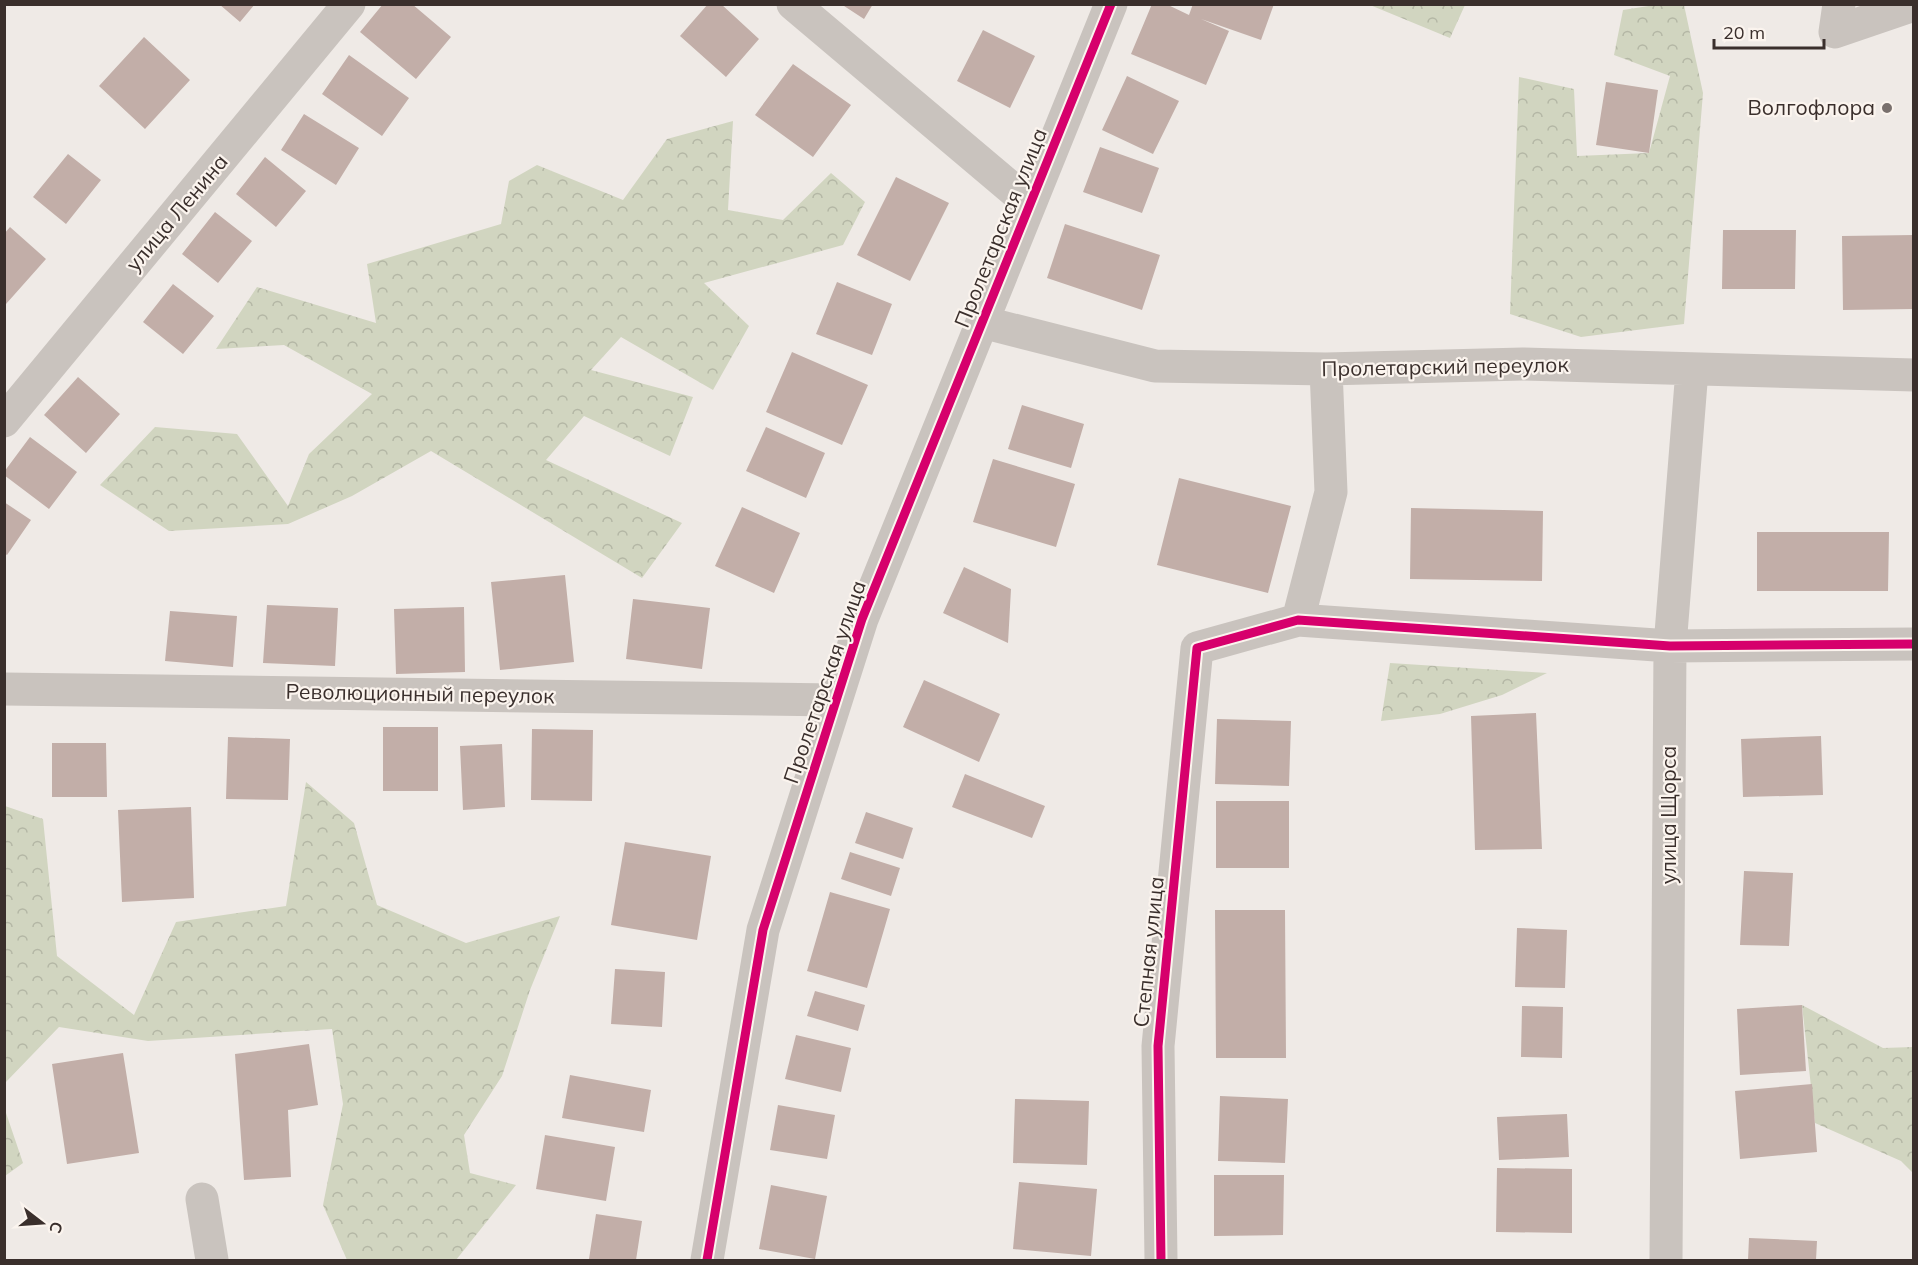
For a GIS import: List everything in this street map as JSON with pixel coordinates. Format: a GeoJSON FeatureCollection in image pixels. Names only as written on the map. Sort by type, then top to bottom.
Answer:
{"type":"FeatureCollection","features":[{"type":"Feature","properties":{"kind":"street","name":"улица Ленина"},"geometry":{"type":"LineString","coordinates":[[4,422],[349,4]]}},
{"type":"Feature","properties":{"kind":"street"},"geometry":{"type":"LineString","coordinates":[[794,4],[1030,204]]}},
{"type":"Feature","properties":{"kind":"street","name":"Пролетарская улица"},"geometry":{"type":"LineString","coordinates":[[707,1260],[763,930],[862,619],[1111,4]]}},
{"type":"Feature","properties":{"kind":"street"},"geometry":{"type":"LineString","coordinates":[[1839,4],[1835,32],[1914,5]]}},
{"type":"Feature","properties":{"kind":"street","name":"Пролетарский переулок"},"geometry":{"type":"LineString","coordinates":[[982,322],[1155,366],[1326,369],[1522,364],[1914,375]]}},
{"type":"Feature","properties":{"kind":"street"},"geometry":{"type":"LineString","coordinates":[[1326,369],[1330,492],[1298,620],[1670,646],[1914,644]]}},
{"type":"Feature","properties":{"kind":"street","name":"улица Щорса"},"geometry":{"type":"LineString","coordinates":[[1665,1260],[1670,646],[1692,370]]}},
{"type":"Feature","properties":{"kind":"street","name":"Степная улица"},"geometry":{"type":"LineString","coordinates":[[1161,1260],[1158,1046],[1197,648],[1298,620]]}},
{"type":"Feature","properties":{"kind":"street","name":"Революционный переулок"},"geometry":{"type":"LineString","coordinates":[[4,689],[836,700]]}},
{"type":"Feature","properties":{"kind":"street"},"geometry":{"type":"LineString","coordinates":[[202,1199],[212,1260]]}},
{"type":"Feature","properties":{"kind":"green space"},"geometry":{"type":"Polygon","coordinates":[[[1370,5],[1465,5],[1450,38],[1370,5]]]}},
{"type":"Feature","properties":{"kind":"green space"},"geometry":{"type":"Polygon","coordinates":[[[1655,5],[1684,5],[1703,93],[1684,324],[1581,337],[1510,314],[1519,77],[1574,89],[1577,156],[1649,153],[1670,76],[1614,55],[1623,10],[1655,5]]]}},
{"type":"Feature","properties":{"kind":"green space"},"geometry":{"type":"Polygon","coordinates":[[[733,121],[728,210],[783,220],[831,173],[865,202],[843,245],[704,283],[749,326],[713,390],[621,337],[591,370],[693,397],[670,456],[584,416],[546,460],[682,523],[642,578],[431,451],[352,496],[288,524],[169,531],[100,485],[155,427],[237,434],[288,506],[309,454],[372,394],[284,345],[216,349],[257,287],[376,323],[367,264],[501,224],[509,181],[537,165],[623,200],[667,139],[733,121]]]}},
{"type":"Feature","properties":{"kind":"green space"},"geometry":{"type":"Polygon","coordinates":[[[1390,663],[1547,673],[1502,695],[1440,714],[1381,721],[1390,663]]]}},
{"type":"Feature","properties":{"kind":"green space"},"geometry":{"type":"Polygon","coordinates":[[[306,782],[354,823],[377,905],[466,943],[560,916],[530,990],[502,1076],[464,1135],[470,1173],[516,1185],[456,1260],[347,1260],[323,1205],[343,1104],[332,1029],[148,1041],[59,1027],[5,1083],[5,806],[43,819],[57,956],[134,1015],[176,922],[286,906],[306,782]]]}},
{"type":"Feature","properties":{"kind":"green space"},"geometry":{"type":"Polygon","coordinates":[[[1802,1005],[1883,1048],[1913,1047],[1913,1173],[1901,1161],[1815,1123],[1802,1005]]]}},
{"type":"Feature","properties":{"kind":"green space"},"geometry":{"type":"Polygon","coordinates":[[[4,1107],[23,1163],[5,1176],[4,1176],[4,1107]]]}},
{"type":"Feature","properties":{"kind":"building"},"geometry":{"type":"Polygon","coordinates":[[[219,4],[255,4],[240,22],[219,4]]]}},
{"type":"Feature","properties":{"kind":"building"},"geometry":{"type":"Polygon","coordinates":[[[383,4],[412,4],[451,37],[416,79],[360,32],[383,4]]]}},
{"type":"Feature","properties":{"kind":"building"},"geometry":{"type":"Polygon","coordinates":[[[708,4],[721,4],[759,39],[726,77],[680,36],[708,4]]]}},
{"type":"Feature","properties":{"kind":"building"},"geometry":{"type":"Polygon","coordinates":[[[841,4],[873,4],[864,19],[841,4]]]}},
{"type":"Feature","properties":{"kind":"building"},"geometry":{"type":"Polygon","coordinates":[[[1152,4],[1166,4],[1189,15],[1193,4],[1274,4],[1261,40],[1201,19],[1229,31],[1206,85],[1131,54],[1152,4]]]}},
{"type":"Feature","properties":{"kind":"building"},"geometry":{"type":"Polygon","coordinates":[[[983,30],[1035,56],[1010,108],[957,81],[983,30]]]}},
{"type":"Feature","properties":{"kind":"building"},"geometry":{"type":"Polygon","coordinates":[[[144,37],[190,80],[145,129],[99,86],[144,37]]]}},
{"type":"Feature","properties":{"kind":"building"},"geometry":{"type":"Polygon","coordinates":[[[349,55],[409,98],[382,136],[322,94],[349,55]]]}},
{"type":"Feature","properties":{"kind":"building"},"geometry":{"type":"Polygon","coordinates":[[[793,64],[851,105],[813,157],[755,115],[793,64]]]}},
{"type":"Feature","properties":{"kind":"building"},"geometry":{"type":"Polygon","coordinates":[[[1127,76],[1179,101],[1153,154],[1102,130],[1127,76]]]}},
{"type":"Feature","properties":{"kind":"building"},"geometry":{"type":"Polygon","coordinates":[[[1606,82],[1658,90],[1649,153],[1596,145],[1606,82]]]}},
{"type":"Feature","properties":{"kind":"building"},"geometry":{"type":"Polygon","coordinates":[[[304,114],[359,148],[336,185],[281,150],[304,114]]]}},
{"type":"Feature","properties":{"kind":"building"},"geometry":{"type":"Polygon","coordinates":[[[1100,147],[1159,168],[1142,213],[1083,192],[1100,147]]]}},
{"type":"Feature","properties":{"kind":"building"},"geometry":{"type":"Polygon","coordinates":[[[68,154],[101,180],[66,224],[33,197],[68,154]]]}},
{"type":"Feature","properties":{"kind":"building"},"geometry":{"type":"Polygon","coordinates":[[[265,157],[306,191],[276,227],[236,194],[265,157]]]}},
{"type":"Feature","properties":{"kind":"building"},"geometry":{"type":"Polygon","coordinates":[[[896,177],[949,203],[910,281],[857,255],[896,177]]]}},
{"type":"Feature","properties":{"kind":"building"},"geometry":{"type":"Polygon","coordinates":[[[215,212],[252,241],[218,283],[182,254],[215,212]]]}},
{"type":"Feature","properties":{"kind":"building"},"geometry":{"type":"Polygon","coordinates":[[[1065,224],[1160,255],[1142,310],[1047,278],[1065,224]]]}},
{"type":"Feature","properties":{"kind":"building"},"geometry":{"type":"Polygon","coordinates":[[[10,227],[46,259],[6,304],[4,303],[4,234],[10,227]]]}},
{"type":"Feature","properties":{"kind":"building"},"geometry":{"type":"Polygon","coordinates":[[[1723,230],[1796,230],[1795,289],[1722,289],[1723,230]]]}},
{"type":"Feature","properties":{"kind":"building"},"geometry":{"type":"Polygon","coordinates":[[[1914,235],[1914,309],[1843,310],[1842,236],[1914,235]]]}},
{"type":"Feature","properties":{"kind":"building"},"geometry":{"type":"Polygon","coordinates":[[[837,282],[892,304],[872,355],[816,334],[837,282]]]}},
{"type":"Feature","properties":{"kind":"building"},"geometry":{"type":"Polygon","coordinates":[[[173,284],[214,316],[183,354],[143,322],[173,284]]]}},
{"type":"Feature","properties":{"kind":"building"},"geometry":{"type":"Polygon","coordinates":[[[792,352],[868,385],[842,445],[766,412],[792,352]]]}},
{"type":"Feature","properties":{"kind":"building"},"geometry":{"type":"Polygon","coordinates":[[[78,377],[120,414],[86,453],[44,415],[78,377]]]}},
{"type":"Feature","properties":{"kind":"building"},"geometry":{"type":"Polygon","coordinates":[[[1022,405],[1084,424],[1071,468],[1008,449],[1022,405]]]}},
{"type":"Feature","properties":{"kind":"building"},"geometry":{"type":"Polygon","coordinates":[[[766,427],[825,453],[806,498],[746,471],[766,427]]]}},
{"type":"Feature","properties":{"kind":"building"},"geometry":{"type":"Polygon","coordinates":[[[30,437],[77,472],[49,509],[4,475],[30,437]]]}},
{"type":"Feature","properties":{"kind":"building"},"geometry":{"type":"Polygon","coordinates":[[[993,459],[1075,484],[1056,547],[973,522],[993,459]]]}},
{"type":"Feature","properties":{"kind":"building"},"geometry":{"type":"Polygon","coordinates":[[[1179,478],[1291,506],[1268,593],[1157,565],[1179,478]]]}},
{"type":"Feature","properties":{"kind":"building"},"geometry":{"type":"Polygon","coordinates":[[[4,502],[31,520],[7,555],[4,553],[4,502]]]}},
{"type":"Feature","properties":{"kind":"building"},"geometry":{"type":"Polygon","coordinates":[[[742,507],[800,533],[774,593],[715,566],[742,507]]]}},
{"type":"Feature","properties":{"kind":"building"},"geometry":{"type":"Polygon","coordinates":[[[1411,508],[1543,511],[1542,581],[1410,579],[1411,508]]]}},
{"type":"Feature","properties":{"kind":"building"},"geometry":{"type":"Polygon","coordinates":[[[1757,532],[1889,532],[1888,591],[1757,591],[1757,532]]]}},
{"type":"Feature","properties":{"kind":"building"},"geometry":{"type":"Polygon","coordinates":[[[964,567],[1011,589],[1008,643],[943,613],[964,567]]]}},
{"type":"Feature","properties":{"kind":"building"},"geometry":{"type":"Polygon","coordinates":[[[565,575],[574,662],[500,670],[491,582],[565,575]]]}},
{"type":"Feature","properties":{"kind":"building"},"geometry":{"type":"Polygon","coordinates":[[[633,599],[710,608],[702,669],[626,659],[633,599]]]}},
{"type":"Feature","properties":{"kind":"building"},"geometry":{"type":"Polygon","coordinates":[[[267,605],[338,608],[335,666],[263,663],[267,605]]]}},
{"type":"Feature","properties":{"kind":"building"},"geometry":{"type":"Polygon","coordinates":[[[464,607],[465,672],[396,674],[394,609],[464,607]]]}},
{"type":"Feature","properties":{"kind":"building"},"geometry":{"type":"Polygon","coordinates":[[[170,611],[237,616],[233,667],[165,661],[170,611]]]}},
{"type":"Feature","properties":{"kind":"building"},"geometry":{"type":"Polygon","coordinates":[[[924,680],[1000,714],[979,762],[903,727],[924,680]]]}},
{"type":"Feature","properties":{"kind":"building"},"geometry":{"type":"Polygon","coordinates":[[[1536,713],[1542,849],[1475,850],[1471,716],[1536,713]]]}},
{"type":"Feature","properties":{"kind":"building"},"geometry":{"type":"Polygon","coordinates":[[[1217,719],[1291,721],[1289,786],[1215,784],[1217,719]]]}},
{"type":"Feature","properties":{"kind":"building"},"geometry":{"type":"Polygon","coordinates":[[[383,727],[438,727],[438,791],[383,791],[383,727]]]}},
{"type":"Feature","properties":{"kind":"building"},"geometry":{"type":"Polygon","coordinates":[[[532,729],[593,730],[592,801],[531,800],[532,729]]]}},
{"type":"Feature","properties":{"kind":"building"},"geometry":{"type":"Polygon","coordinates":[[[1821,736],[1823,795],[1743,797],[1741,739],[1821,736]]]}},
{"type":"Feature","properties":{"kind":"building"},"geometry":{"type":"Polygon","coordinates":[[[228,737],[290,739],[288,800],[226,799],[228,737]]]}},
{"type":"Feature","properties":{"kind":"building"},"geometry":{"type":"Polygon","coordinates":[[[52,743],[106,743],[107,797],[52,797],[52,743]]]}},
{"type":"Feature","properties":{"kind":"building"},"geometry":{"type":"Polygon","coordinates":[[[502,744],[505,807],[463,810],[460,746],[502,744]]]}},
{"type":"Feature","properties":{"kind":"building"},"geometry":{"type":"Polygon","coordinates":[[[965,774],[1045,806],[1032,838],[952,807],[965,774]]]}},
{"type":"Feature","properties":{"kind":"building"},"geometry":{"type":"Polygon","coordinates":[[[1216,801],[1289,801],[1289,868],[1216,868],[1216,801]]]}},
{"type":"Feature","properties":{"kind":"building"},"geometry":{"type":"Polygon","coordinates":[[[191,807],[194,898],[122,902],[118,810],[191,807]]]}},
{"type":"Feature","properties":{"kind":"building"},"geometry":{"type":"Polygon","coordinates":[[[866,812],[913,828],[903,859],[855,843],[866,812]]]}},
{"type":"Feature","properties":{"kind":"building"},"geometry":{"type":"Polygon","coordinates":[[[625,842],[711,856],[697,940],[611,925],[625,842]]]}},
{"type":"Feature","properties":{"kind":"building"},"geometry":{"type":"Polygon","coordinates":[[[850,852],[900,868],[891,896],[841,879],[850,852]]]}},
{"type":"Feature","properties":{"kind":"building"},"geometry":{"type":"Polygon","coordinates":[[[1744,871],[1793,873],[1789,946],[1740,945],[1744,871]]]}},
{"type":"Feature","properties":{"kind":"building"},"geometry":{"type":"Polygon","coordinates":[[[830,892],[890,909],[867,988],[807,971],[830,892]]]}},
{"type":"Feature","properties":{"kind":"building"},"geometry":{"type":"Polygon","coordinates":[[[1215,910],[1285,910],[1286,1058],[1216,1058],[1215,910]]]}},
{"type":"Feature","properties":{"kind":"building"},"geometry":{"type":"Polygon","coordinates":[[[1517,928],[1567,930],[1565,988],[1515,987],[1517,928]]]}},
{"type":"Feature","properties":{"kind":"building"},"geometry":{"type":"Polygon","coordinates":[[[615,969],[665,972],[662,1027],[611,1024],[615,969]]]}},
{"type":"Feature","properties":{"kind":"building"},"geometry":{"type":"Polygon","coordinates":[[[815,991],[865,1005],[858,1031],[807,1016],[815,991]]]}},
{"type":"Feature","properties":{"kind":"building"},"geometry":{"type":"Polygon","coordinates":[[[1802,1005],[1806,1071],[1740,1075],[1737,1009],[1802,1005]]]}},
{"type":"Feature","properties":{"kind":"building"},"geometry":{"type":"Polygon","coordinates":[[[1522,1006],[1563,1007],[1562,1058],[1521,1057],[1522,1006]]]}},
{"type":"Feature","properties":{"kind":"building"},"geometry":{"type":"Polygon","coordinates":[[[796,1035],[851,1048],[841,1092],[785,1079],[796,1035]]]}},
{"type":"Feature","properties":{"kind":"building"},"geometry":{"type":"Polygon","coordinates":[[[309,1044],[318,1105],[288,1110],[291,1177],[244,1180],[235,1054],[309,1044]]]}},
{"type":"Feature","properties":{"kind":"building"},"geometry":{"type":"Polygon","coordinates":[[[123,1053],[139,1153],[67,1164],[52,1064],[123,1053]]]}},
{"type":"Feature","properties":{"kind":"building"},"geometry":{"type":"Polygon","coordinates":[[[570,1075],[651,1090],[644,1132],[562,1118],[570,1075]]]}},
{"type":"Feature","properties":{"kind":"building"},"geometry":{"type":"Polygon","coordinates":[[[1812,1084],[1817,1152],[1740,1159],[1735,1091],[1812,1084]]]}},
{"type":"Feature","properties":{"kind":"building"},"geometry":{"type":"Polygon","coordinates":[[[1220,1096],[1288,1099],[1285,1163],[1218,1161],[1220,1096]]]}},
{"type":"Feature","properties":{"kind":"building"},"geometry":{"type":"Polygon","coordinates":[[[1015,1099],[1089,1101],[1087,1165],[1013,1163],[1015,1099]]]}},
{"type":"Feature","properties":{"kind":"building"},"geometry":{"type":"Polygon","coordinates":[[[778,1105],[835,1115],[827,1159],[770,1150],[778,1105]]]}},
{"type":"Feature","properties":{"kind":"building"},"geometry":{"type":"Polygon","coordinates":[[[1567,1114],[1569,1157],[1499,1160],[1497,1117],[1567,1114]]]}},
{"type":"Feature","properties":{"kind":"building"},"geometry":{"type":"Polygon","coordinates":[[[545,1135],[615,1147],[606,1201],[536,1189],[545,1135]]]}},
{"type":"Feature","properties":{"kind":"building"},"geometry":{"type":"Polygon","coordinates":[[[1497,1168],[1572,1169],[1572,1233],[1496,1232],[1497,1168]]]}},
{"type":"Feature","properties":{"kind":"building"},"geometry":{"type":"Polygon","coordinates":[[[1214,1175],[1284,1175],[1283,1235],[1214,1236],[1214,1175]]]}},
{"type":"Feature","properties":{"kind":"building"},"geometry":{"type":"Polygon","coordinates":[[[1019,1182],[1097,1189],[1091,1256],[1013,1249],[1019,1182]]]}},
{"type":"Feature","properties":{"kind":"building"},"geometry":{"type":"Polygon","coordinates":[[[771,1185],[827,1196],[815,1259],[759,1249],[771,1185]]]}},
{"type":"Feature","properties":{"kind":"building"},"geometry":{"type":"Polygon","coordinates":[[[596,1214],[642,1221],[636,1260],[589,1259],[596,1214]]]}},
{"type":"Feature","properties":{"kind":"building"},"geometry":{"type":"Polygon","coordinates":[[[1749,1238],[1817,1241],[1816,1260],[1748,1260],[1749,1238]]]}},
{"type":"Feature","properties":{"kind":"cycle path"},"geometry":{"type":"LineString","coordinates":[[707,1260],[763,930],[862,619],[1111,4]]}},
{"type":"Feature","properties":{"kind":"cycle path"},"geometry":{"type":"LineString","coordinates":[[1161,1260],[1158,1046],[1197,648],[1298,620],[1670,646],[1914,644]]}},
{"type":"Feature","properties":{"kind":"place","name":"Волгофлора"},"geometry":{"type":"Point","coordinates":[1887,108]}}]}
